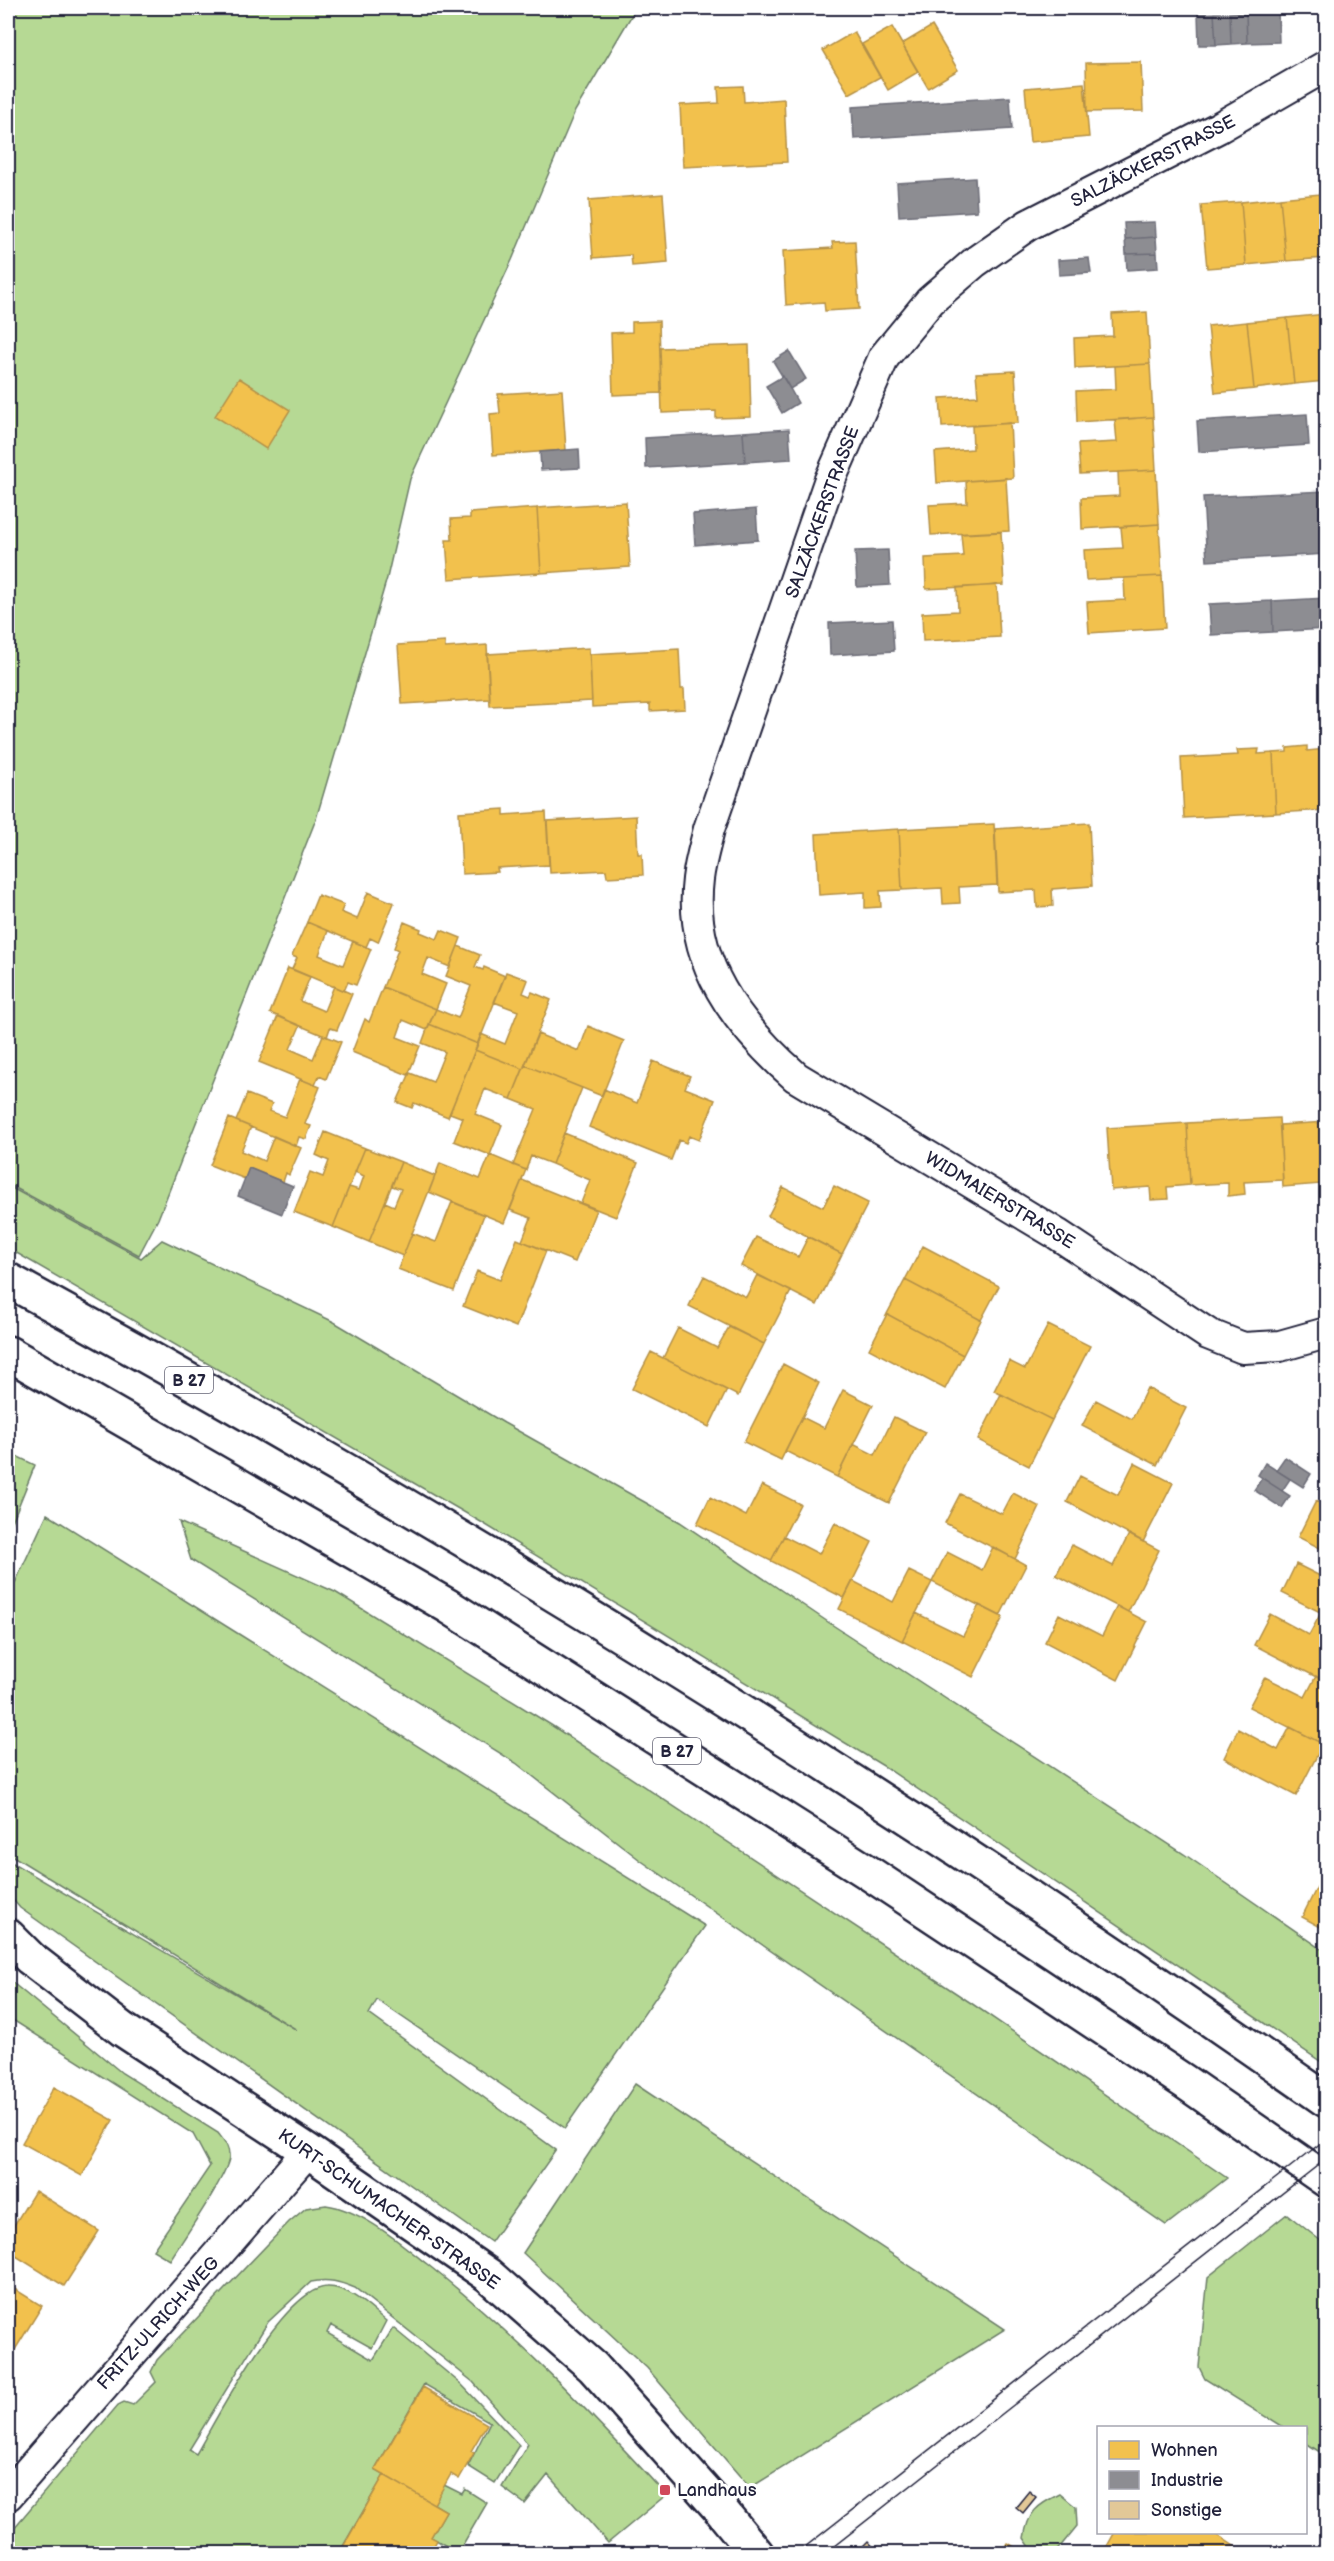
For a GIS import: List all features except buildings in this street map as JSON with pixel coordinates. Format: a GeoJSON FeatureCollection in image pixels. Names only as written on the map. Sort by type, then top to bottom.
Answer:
{"type":"FeatureCollection","features":[{"type":"Feature","properties":{"kind":"main road","name":"B 27"},"geometry":{"type":"LineString","coordinates":[[8,1280],[146,1355],[521,1575],[600,1624],[884,1803],[1037,1903],[1326,2100]]}},
{"type":"Feature","properties":{"kind":"main road","name":"B 27"},"geometry":{"type":"LineString","coordinates":[[8,1353],[448,1606],[885,1884],[1185,2082],[1326,2180]]}},
{"type":"Feature","properties":{"kind":"main road","name":"KURT-SCHUMACHER-STRASSE"},"geometry":{"type":"LineString","coordinates":[[8,1936],[30,1958],[122,2029],[308,2151],[488,2275],[593,2367],[757,2553]]}},
{"type":"Feature","properties":{"kind":"street","name":"SALZÄCKERSTRASSE"},"geometry":{"type":"LineString","coordinates":[[711,975],[698,923],[698,880],[709,829],[829,482],[884,357],[930,301],[975,262],[1028,225],[1218,128],[1326,66]]}},
{"type":"Feature","properties":{"kind":"street","name":"WIDMAIERSTRASSE"},"geometry":{"type":"LineString","coordinates":[[711,975],[740,1019],[775,1058],[796,1077],[1057,1234],[1208,1334],[1243,1348],[1280,1346],[1326,1333]]}},
{"type":"Feature","properties":{"kind":"street","name":"FRITZ-ULRICH-WEG"},"geometry":{"type":"LineString","coordinates":[[8,2495],[308,2151]]}},
{"type":"Feature","properties":{"kind":"green space"},"geometry":{"type":"Polygon","coordinates":[[[8,8],[636,8],[575,111],[512,260],[410,479],[387,578],[316,819],[158,1219],[139,1255],[8,1184],[8,8]]]}},
{"type":"Feature","properties":{"kind":"green space"},"geometry":{"type":"Polygon","coordinates":[[[8,1186],[141,1258],[162,1240],[334,1322],[504,1423],[680,1522],[831,1624],[1184,1854],[1326,1952],[1326,2065],[885,1767],[481,1522],[8,1248],[8,1186]]]}},
{"type":"Feature","properties":{"kind":"green space"},"geometry":{"type":"Polygon","coordinates":[[[8,1452],[35,1465],[8,1532],[8,1452]]]}},
{"type":"Feature","properties":{"kind":"green space"},"geometry":{"type":"Polygon","coordinates":[[[47,1514],[705,1926],[565,2128],[377,2000],[369,2014],[556,2150],[491,2242],[20,1908],[8,1894],[8,1860],[297,2030],[8,1853],[8,1598],[47,1514]]]}},
{"type":"Feature","properties":{"kind":"green space"},"geometry":{"type":"Polygon","coordinates":[[[179,1522],[335,1592],[551,1725],[971,2003],[1227,2178],[1166,2225],[640,1860],[516,1763],[191,1560],[179,1522]]]}},
{"type":"Feature","properties":{"kind":"green space"},"geometry":{"type":"Polygon","coordinates":[[[8,1979],[122,2073],[218,2133],[226,2144],[229,2158],[221,2179],[170,2260],[153,2250],[210,2166],[193,2134],[8,2017],[8,1979]]]}},
{"type":"Feature","properties":{"kind":"green space"},"geometry":{"type":"Polygon","coordinates":[[[635,2084],[1005,2329],[750,2488],[647,2368],[523,2253],[635,2084]]]}},
{"type":"Feature","properties":{"kind":"green space"},"geometry":{"type":"Polygon","coordinates":[[[326,2205],[353,2213],[380,2228],[459,2290],[551,2375],[666,2495],[608,2543],[548,2475],[525,2504],[502,2487],[528,2444],[473,2382],[355,2288],[323,2280],[311,2282],[268,2322],[189,2450],[196,2454],[253,2357],[291,2308],[310,2293],[327,2287],[351,2294],[386,2321],[372,2348],[331,2325],[327,2333],[373,2360],[393,2328],[461,2384],[519,2445],[495,2483],[468,2466],[490,2422],[424,2384],[375,2470],[384,2475],[339,2553],[8,2554],[8,2535],[118,2405],[124,2402],[133,2405],[156,2382],[151,2372],[157,2360],[289,2222],[306,2208],[326,2205]]]}},
{"type":"Feature","properties":{"kind":"green space"},"geometry":{"type":"Polygon","coordinates":[[[1287,2214],[1326,2245],[1326,2456],[1307,2444],[1307,2426],[1280,2426],[1205,2379],[1199,2367],[1208,2277],[1287,2214]]]}},
{"type":"Feature","properties":{"kind":"green space"},"geometry":{"type":"Polygon","coordinates":[[[444,2485],[462,2494],[465,2489],[487,2503],[458,2553],[431,2537],[446,2511],[434,2504],[444,2485]]]}},
{"type":"Feature","properties":{"kind":"green space"},"geometry":{"type":"Polygon","coordinates":[[[1060,2494],[1076,2507],[1077,2526],[1055,2553],[1034,2553],[1024,2538],[1028,2522],[1035,2510],[1060,2494]]]}},
{"type":"Feature","properties":{"kind":"tram line"},"geometry":{"type":"LineString","coordinates":[[796,2554],[1326,2139]]}},
{"type":"Feature","properties":{"kind":"tram line"},"geometry":{"type":"LineString","coordinates":[[824,2554],[1326,2159]]}},
{"type":"Feature","properties":{"kind":"place","name":"Landhaus"},"geometry":{"type":"Point","coordinates":[665,2490]}}]}
